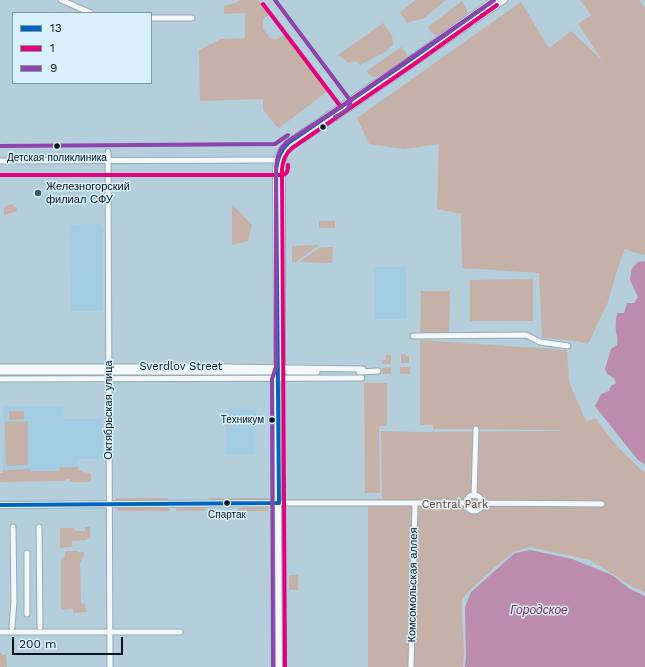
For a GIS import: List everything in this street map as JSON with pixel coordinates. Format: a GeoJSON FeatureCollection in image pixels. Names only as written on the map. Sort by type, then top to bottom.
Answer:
{"type":"FeatureCollection","features":[{"type":"Feature","properties":{"kind":"main road"},"geometry":{"type":"LineString","coordinates":[[347,106],[494,0]]}},
{"type":"Feature","properties":{"kind":"main road"},"geometry":{"type":"LineString","coordinates":[[279,667],[282,503],[278,379],[280,152],[504,0]]}},
{"type":"Feature","properties":{"kind":"main road"},"geometry":{"type":"LineString","coordinates":[[0,505],[282,503]]}},
{"type":"Feature","properties":{"kind":"street"},"geometry":{"type":"LineString","coordinates":[[61,0],[89,12]]}},
{"type":"Feature","properties":{"kind":"street"},"geometry":{"type":"LineString","coordinates":[[152,18],[192,18]]}},
{"type":"Feature","properties":{"kind":"street","name":"Октябрьская улица"},"geometry":{"type":"LineString","coordinates":[[108,152],[110,667]]}},
{"type":"Feature","properties":{"kind":"street"},"geometry":{"type":"LineString","coordinates":[[0,161],[273,160]]}},
{"type":"Feature","properties":{"kind":"street"},"geometry":{"type":"LineString","coordinates":[[413,336],[526,335],[540,342],[568,346]]}},
{"type":"Feature","properties":{"kind":"street","name":"Sverdlov Street"},"geometry":{"type":"LineString","coordinates":[[0,367],[109,366],[362,369]]}},
{"type":"Feature","properties":{"kind":"street"},"geometry":{"type":"LineString","coordinates":[[0,372],[278,369]]}},
{"type":"Feature","properties":{"kind":"street"},"geometry":{"type":"LineString","coordinates":[[288,372],[378,371]]}},
{"type":"Feature","properties":{"kind":"street","name":"Sverdlov Street"},"geometry":{"type":"LineString","coordinates":[[0,379],[362,378]]}},
{"type":"Feature","properties":{"kind":"street"},"geometry":{"type":"LineString","coordinates":[[474,496],[476,429]]}},
{"type":"Feature","properties":{"kind":"street"},"geometry":{"type":"LineString","coordinates":[[471,496],[477,496],[482,500],[481,507],[477,511],[471,511],[466,506],[466,503],[466,500],[471,496]]}},
{"type":"Feature","properties":{"kind":"street"},"geometry":{"type":"LineString","coordinates":[[282,503],[466,503]]}},
{"type":"Feature","properties":{"kind":"street"},"geometry":{"type":"LineString","coordinates":[[482,503],[602,504]]}},
{"type":"Feature","properties":{"kind":"street","name":"Комсомольская аллея"},"geometry":{"type":"LineString","coordinates":[[411,667],[415,504]]}},
{"type":"Feature","properties":{"kind":"street"},"geometry":{"type":"LineString","coordinates":[[12,627],[14,601],[13,527]]}},
{"type":"Feature","properties":{"kind":"street"},"geometry":{"type":"LineString","coordinates":[[39,527],[40,627]]}},
{"type":"Feature","properties":{"kind":"street"},"geometry":{"type":"LineString","coordinates":[[27,553],[27,614]]}},
{"type":"Feature","properties":{"kind":"street"},"geometry":{"type":"LineString","coordinates":[[0,632],[180,632]]}},
{"type":"Feature","properties":{"kind":"shaded area"},"geometry":{"type":"Polygon","coordinates":[[[100,224],[103,228],[103,311],[71,311],[69,225],[100,224]]]}},
{"type":"Feature","properties":{"kind":"shaded area"},"geometry":{"type":"Polygon","coordinates":[[[374,267],[406,267],[407,319],[375,319],[374,267]]]}},
{"type":"Feature","properties":{"kind":"shaded area"},"geometry":{"type":"Polygon","coordinates":[[[3,406],[63,406],[64,419],[102,419],[103,459],[78,459],[78,467],[59,467],[59,471],[3,469],[3,406]]]}},
{"type":"Feature","properties":{"kind":"shaded area"},"geometry":{"type":"Polygon","coordinates":[[[227,409],[256,409],[255,454],[226,455],[227,409]]]}},
{"type":"Feature","properties":{"kind":"green space"},"geometry":{"type":"Polygon","coordinates":[[[239,0],[259,0],[269,15],[263,19],[263,29],[270,38],[277,39],[285,34],[328,91],[279,128],[263,110],[263,99],[200,101],[199,50],[221,39],[245,38],[245,13],[224,14],[224,6],[239,0]]]}},
{"type":"Feature","properties":{"kind":"green space"},"geometry":{"type":"Polygon","coordinates":[[[416,0],[446,0],[423,19],[407,23],[400,12],[416,0]]]}},
{"type":"Feature","properties":{"kind":"green space"},"geometry":{"type":"Polygon","coordinates":[[[580,0],[639,0],[645,8],[645,254],[642,255],[625,249],[608,302],[588,344],[570,340],[542,338],[539,273],[462,268],[461,214],[437,209],[439,144],[404,149],[369,144],[357,118],[521,2],[549,48],[571,31],[602,60],[578,24],[591,15],[580,0]]]}},
{"type":"Feature","properties":{"kind":"green space"},"geometry":{"type":"Polygon","coordinates":[[[462,1],[467,10],[467,14],[437,36],[431,32],[428,27],[462,1]]]}},
{"type":"Feature","properties":{"kind":"green space"},"geometry":{"type":"Polygon","coordinates":[[[383,23],[392,36],[393,45],[383,53],[360,65],[356,61],[349,63],[338,55],[383,23]]]}},
{"type":"Feature","properties":{"kind":"green space"},"geometry":{"type":"Polygon","coordinates":[[[401,47],[407,54],[406,58],[380,76],[374,77],[369,75],[367,71],[401,47]]]}},
{"type":"Feature","properties":{"kind":"green space"},"geometry":{"type":"Polygon","coordinates":[[[12,204],[17,211],[4,215],[4,207],[12,204]]]}},
{"type":"Feature","properties":{"kind":"green space"},"geometry":{"type":"Polygon","coordinates":[[[232,204],[252,225],[248,241],[232,245],[232,204]]]}},
{"type":"Feature","properties":{"kind":"green space"},"geometry":{"type":"Polygon","coordinates":[[[319,221],[335,221],[335,228],[319,228],[319,221]]]}},
{"type":"Feature","properties":{"kind":"green space"},"geometry":{"type":"Polygon","coordinates":[[[319,245],[296,262],[292,262],[292,246],[319,245]]]}},
{"type":"Feature","properties":{"kind":"green space"},"geometry":{"type":"Polygon","coordinates":[[[321,247],[333,247],[332,263],[299,262],[321,247]]]}},
{"type":"Feature","properties":{"kind":"green space"},"geometry":{"type":"Polygon","coordinates":[[[533,279],[533,321],[470,321],[470,280],[533,279]]]}},
{"type":"Feature","properties":{"kind":"green space"},"geometry":{"type":"Polygon","coordinates":[[[421,291],[450,291],[449,334],[420,334],[421,291]]]}},
{"type":"Feature","properties":{"kind":"green space","name":"Central Park"},"geometry":{"type":"Polygon","coordinates":[[[420,340],[567,350],[569,382],[585,419],[587,421],[596,418],[618,446],[636,465],[645,472],[645,592],[633,587],[590,560],[530,547],[515,551],[496,566],[468,592],[462,600],[464,651],[463,667],[368,667],[368,500],[382,499],[381,431],[560,431],[433,429],[433,425],[420,425],[420,340]]]}},
{"type":"Feature","properties":{"kind":"green space"},"geometry":{"type":"Polygon","coordinates":[[[401,354],[409,356],[409,363],[401,363],[401,354]]]}},
{"type":"Feature","properties":{"kind":"green space"},"geometry":{"type":"Polygon","coordinates":[[[386,355],[391,355],[391,364],[382,364],[382,360],[386,360],[386,355]]]}},
{"type":"Feature","properties":{"kind":"green space"},"geometry":{"type":"Polygon","coordinates":[[[391,367],[391,374],[382,374],[382,368],[391,367]]]}},
{"type":"Feature","properties":{"kind":"green space"},"geometry":{"type":"Polygon","coordinates":[[[400,367],[410,367],[410,374],[400,374],[400,367]]]}},
{"type":"Feature","properties":{"kind":"green space"},"geometry":{"type":"Polygon","coordinates":[[[364,383],[387,383],[387,426],[379,426],[380,493],[365,493],[364,383]]]}},
{"type":"Feature","properties":{"kind":"green space"},"geometry":{"type":"Polygon","coordinates":[[[9,411],[24,411],[24,419],[9,420],[9,411]]]}},
{"type":"Feature","properties":{"kind":"green space"},"geometry":{"type":"Polygon","coordinates":[[[28,421],[28,465],[6,466],[5,422],[28,421]]]}},
{"type":"Feature","properties":{"kind":"green space"},"geometry":{"type":"Polygon","coordinates":[[[60,467],[78,467],[78,470],[90,473],[91,480],[88,482],[70,482],[69,479],[66,479],[65,481],[0,482],[0,473],[3,473],[3,470],[30,469],[30,471],[59,471],[60,467]]]}},
{"type":"Feature","properties":{"kind":"green space"},"geometry":{"type":"Polygon","coordinates":[[[116,498],[168,498],[168,502],[116,502],[116,498]]]}},
{"type":"Feature","properties":{"kind":"green space"},"geometry":{"type":"Polygon","coordinates":[[[209,498],[268,498],[268,502],[209,502],[209,498]]]}},
{"type":"Feature","properties":{"kind":"green space"},"geometry":{"type":"Polygon","coordinates":[[[268,507],[268,511],[236,511],[239,508],[268,507]]]}},
{"type":"Feature","properties":{"kind":"green space"},"geometry":{"type":"Polygon","coordinates":[[[117,508],[167,508],[170,509],[170,511],[117,511],[117,508]]]}},
{"type":"Feature","properties":{"kind":"green space"},"geometry":{"type":"Polygon","coordinates":[[[176,508],[205,508],[205,511],[176,511],[176,508]]]}},
{"type":"Feature","properties":{"kind":"green space"},"geometry":{"type":"Polygon","coordinates":[[[85,527],[90,527],[90,536],[86,540],[72,541],[72,547],[60,548],[60,528],[74,528],[75,531],[85,531],[85,527]]]}},
{"type":"Feature","properties":{"kind":"green space"},"geometry":{"type":"Polygon","coordinates":[[[65,551],[84,552],[80,563],[81,603],[85,604],[86,612],[73,613],[73,609],[61,610],[61,558],[65,557],[65,551]]]}},
{"type":"Feature","properties":{"kind":"green space"},"geometry":{"type":"Polygon","coordinates":[[[289,575],[298,575],[298,590],[289,590],[289,575]]]}},
{"type":"Feature","properties":{"kind":"green space"},"geometry":{"type":"Polygon","coordinates":[[[0,653],[2,653],[2,655],[6,655],[7,667],[0,667],[0,653]]]}},
{"type":"Feature","properties":{"kind":"water"},"geometry":{"type":"Polygon","coordinates":[[[645,261],[645,464],[639,461],[595,406],[601,394],[609,391],[611,386],[616,383],[614,378],[608,375],[605,369],[611,349],[617,345],[617,313],[624,313],[627,303],[634,303],[638,297],[630,280],[632,268],[638,262],[645,261]]]}},
{"type":"Feature","properties":{"kind":"water","name":"Городское"},"geometry":{"type":"Polygon","coordinates":[[[530,550],[572,559],[612,575],[630,589],[645,596],[645,667],[465,667],[465,607],[471,592],[515,553],[530,550]]]}},
{"type":"Feature","properties":{"kind":"transit line","name":"9"},"geometry":{"type":"LineString","coordinates":[[275,0],[350,100],[348,108],[335,117]]}},
{"type":"Feature","properties":{"kind":"transit line","name":"13"},"geometry":{"type":"LineString","coordinates":[[0,505],[279,503],[276,169],[280,155],[288,143],[414,57],[494,0]]}},
{"type":"Feature","properties":{"kind":"transit line","name":"9"},"geometry":{"type":"LineString","coordinates":[[273,667],[272,379],[276,367],[276,169],[278,154],[287,142],[346,103],[494,0]]}},
{"type":"Feature","properties":{"kind":"transit line","name":"1"},"geometry":{"type":"LineString","coordinates":[[263,4],[341,107]]}},
{"type":"Feature","properties":{"kind":"transit line","name":"1"},"geometry":{"type":"LineString","coordinates":[[285,667],[282,169],[284,160],[292,148],[497,5]]}},
{"type":"Feature","properties":{"kind":"transit line","name":"9"},"geometry":{"type":"LineString","coordinates":[[0,146],[275,144],[288,135]]}},
{"type":"Feature","properties":{"kind":"transit line","name":"1"},"geometry":{"type":"LineString","coordinates":[[0,175],[282,175],[287,173],[288,165]]}},
{"type":"Feature","properties":{"kind":"place","name":"Детская поликлиника"},"geometry":{"type":"Point","coordinates":[57,146]}},
{"type":"Feature","properties":{"kind":"place","name":"Железногорский филиал СФУ"},"geometry":{"type":"Point","coordinates":[38,193]}},
{"type":"Feature","properties":{"kind":"place","name":"Техникум"},"geometry":{"type":"Point","coordinates":[272,420]}},
{"type":"Feature","properties":{"kind":"place","name":"Спартак"},"geometry":{"type":"Point","coordinates":[227,503]}}]}
